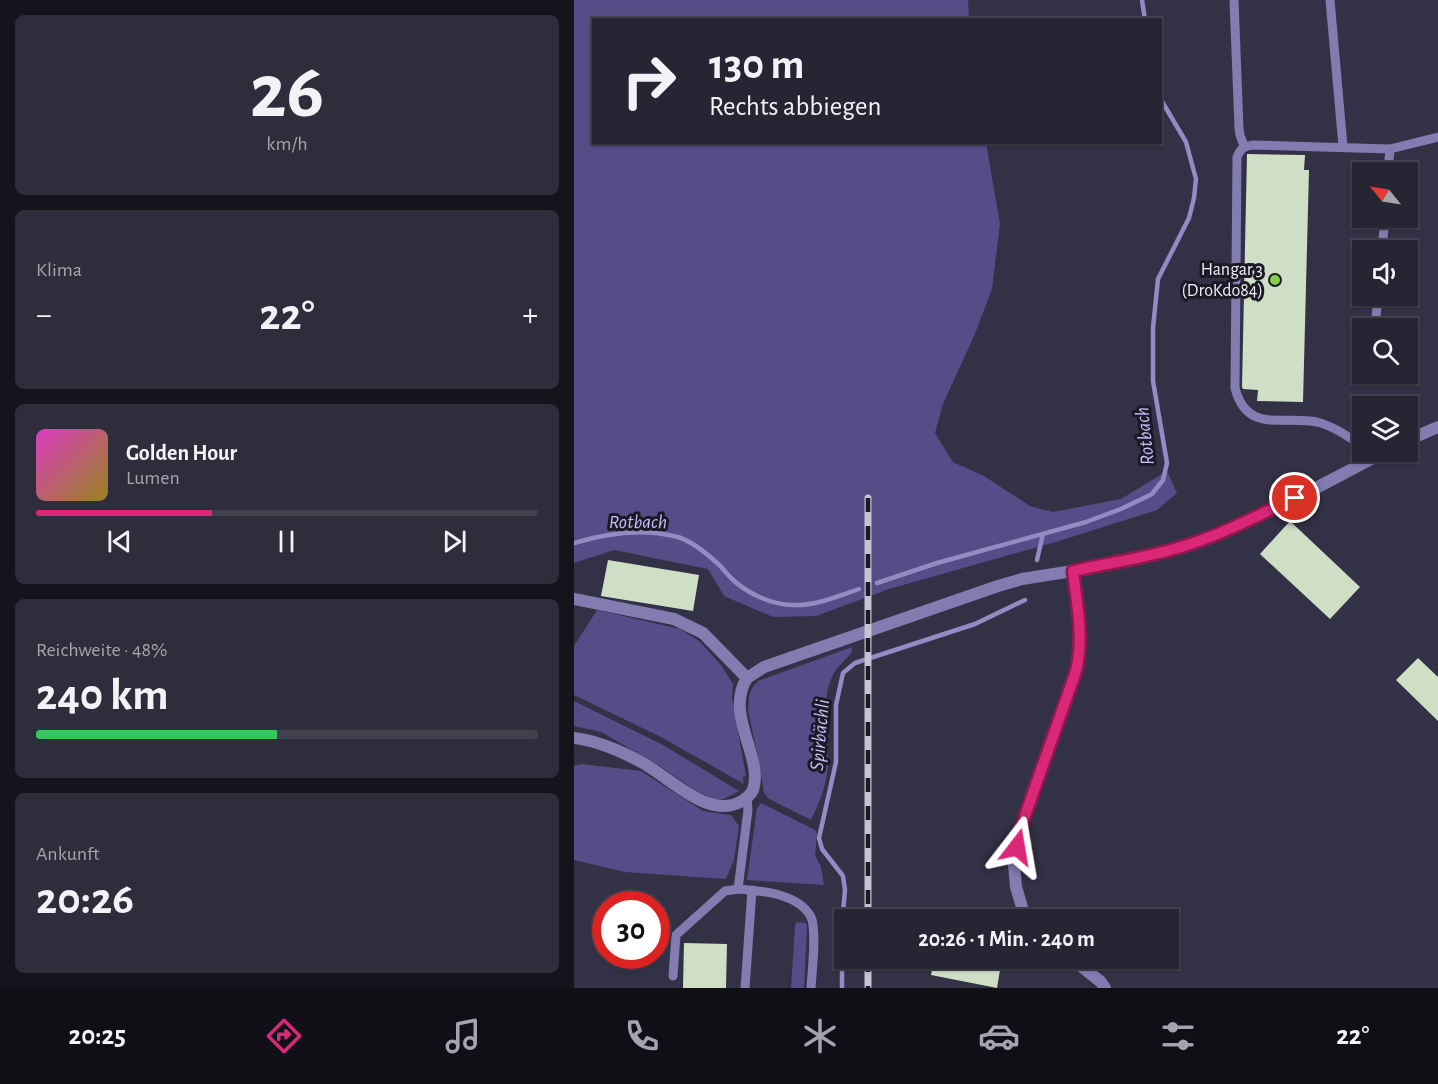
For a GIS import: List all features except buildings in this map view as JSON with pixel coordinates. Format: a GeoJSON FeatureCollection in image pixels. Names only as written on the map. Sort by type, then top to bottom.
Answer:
{"type":"FeatureCollection","features":[{"type":"Feature","properties":{"kind":"street"},"geometry":{"type":"LineString","coordinates":[[1418,436],[1438,427]]}},
{"type":"Feature","properties":{"kind":"street"},"geometry":{"type":"LineString","coordinates":[[574,738],[615,749],[644,763],[712,806],[734,805],[747,799],[752,793],[754,777],[739,696],[747,678],[764,667],[1022,579],[1073,571],[1179,548],[1242,524],[1359,462]]}},
{"type":"Feature","properties":{"kind":"street"},"geometry":{"type":"LineString","coordinates":[[1023,909],[1016,887],[1014,864],[1020,830],[1076,671],[1080,653],[1081,637],[1073,571]]}},
{"type":"Feature","properties":{"kind":"street"},"geometry":{"type":"LineString","coordinates":[[574,598],[674,619],[703,633],[747,678]]}},
{"type":"Feature","properties":{"kind":"street"},"geometry":{"type":"LineString","coordinates":[[1085,969],[1105,988]]}},
{"type":"Feature","properties":{"kind":"lane"},"geometry":{"type":"LineString","coordinates":[[1234,0],[1239,128],[1244,146]]}},
{"type":"Feature","properties":{"kind":"lane"},"geometry":{"type":"LineString","coordinates":[[1330,0],[1343,146]]}},
{"type":"Feature","properties":{"kind":"lane"},"geometry":{"type":"LineString","coordinates":[[1352,441],[1322,424],[1254,418],[1242,406],[1237,396],[1235,388],[1237,157],[1244,146],[1343,146],[1390,149],[1438,137]]}},
{"type":"Feature","properties":{"kind":"lane"},"geometry":{"type":"LineString","coordinates":[[1389,162],[1390,149]]}},
{"type":"Feature","properties":{"kind":"lane"},"geometry":{"type":"LineString","coordinates":[[738,889],[748,810],[747,799]]}},
{"type":"Feature","properties":{"kind":"lane"},"geometry":{"type":"LineString","coordinates":[[673,976],[676,935],[725,891],[738,889],[767,891],[799,904],[811,918],[814,938],[811,988]]}},
{"type":"Feature","properties":{"kind":"lane"},"geometry":{"type":"LineString","coordinates":[[745,988],[752,890]]}},
{"type":"Feature","properties":{"kind":"shaded area"},"geometry":{"type":"Polygon","coordinates":[[[574,0],[968,0],[969,18],[592,18],[592,144],[986,144],[1000,224],[992,289],[974,336],[943,404],[935,433],[953,462],[984,476],[1030,506],[1053,512],[1121,499],[1167,471],[1177,493],[1157,510],[1059,541],[889,589],[816,616],[773,617],[724,596],[708,569],[614,550],[574,563],[574,0]]]}},
{"type":"Feature","properties":{"kind":"shaded area"},"geometry":{"type":"Polygon","coordinates":[[[597,610],[680,629],[699,641],[721,665],[733,684],[732,698],[746,776],[743,777],[744,784],[661,737],[574,695],[574,646],[597,610]]]}},
{"type":"Feature","properties":{"kind":"shaded area"},"geometry":{"type":"Polygon","coordinates":[[[852,647],[852,652],[836,670],[828,687],[826,698],[827,773],[822,794],[811,820],[769,799],[764,793],[748,711],[749,696],[758,681],[852,647]]]}},
{"type":"Feature","properties":{"kind":"shaded area"},"geometry":{"type":"Polygon","coordinates":[[[574,701],[663,745],[739,791],[724,799],[713,799],[696,791],[660,766],[601,732],[574,726],[574,701]]]}},
{"type":"Feature","properties":{"kind":"shaded area"},"geometry":{"type":"Polygon","coordinates":[[[582,764],[641,771],[703,811],[731,815],[739,826],[734,860],[726,879],[625,872],[574,860],[574,766],[582,764]]]}},
{"type":"Feature","properties":{"kind":"shaded area"},"geometry":{"type":"Polygon","coordinates":[[[761,803],[815,830],[817,834],[815,855],[821,867],[824,885],[747,880],[757,808],[761,803]]]}},
{"type":"Feature","properties":{"kind":"shaded area"},"geometry":{"type":"Polygon","coordinates":[[[797,922],[806,923],[807,926],[804,988],[791,988],[797,922]]]}},
{"type":"Feature","properties":{"kind":"waterway","name":"Rotbach"},"geometry":{"type":"LineString","coordinates":[[1142,0],[1145,18]]}},
{"type":"Feature","properties":{"kind":"waterway","name":"Rotbach"},"geometry":{"type":"LineString","coordinates":[[877,583],[937,563],[1086,522],[1152,494],[1163,480],[1167,463],[1153,381],[1153,328],[1158,279],[1189,218],[1196,179],[1186,142],[1162,101]]}},
{"type":"Feature","properties":{"kind":"waterway","name":"Rotbach"},"geometry":{"type":"LineString","coordinates":[[574,543],[639,532],[678,537],[703,551],[745,589],[760,597],[785,604],[801,605],[818,602],[859,589]]}},
{"type":"Feature","properties":{"kind":"waterway"},"geometry":{"type":"LineString","coordinates":[[1037,560],[1043,534]]}},
{"type":"Feature","properties":{"kind":"waterway","name":"Spirbächli"},"geometry":{"type":"LineString","coordinates":[[842,988],[842,924],[845,890],[843,876],[822,849],[819,838],[836,762],[836,705],[843,673],[855,663],[975,624],[1025,600]]}},
{"type":"Feature","properties":{"kind":"railway"},"geometry":{"type":"LineString","coordinates":[[868,498],[868,909]]}},
{"type":"Feature","properties":{"kind":"railway"},"geometry":{"type":"LineString","coordinates":[[868,969],[868,988]]}},
{"type":"Feature","properties":{"kind":"place","name":"Hangar 3 (DroKdo84)"},"geometry":{"type":"Point","coordinates":[1275,280]}},
{"type":"Feature","properties":{"kind":"route"},"geometry":{"type":"LineString","coordinates":[[1017,847],[1020,830],[1076,671],[1080,653],[1081,637],[1073,571],[1179,548],[1242,524],[1295,498]]}}]}
